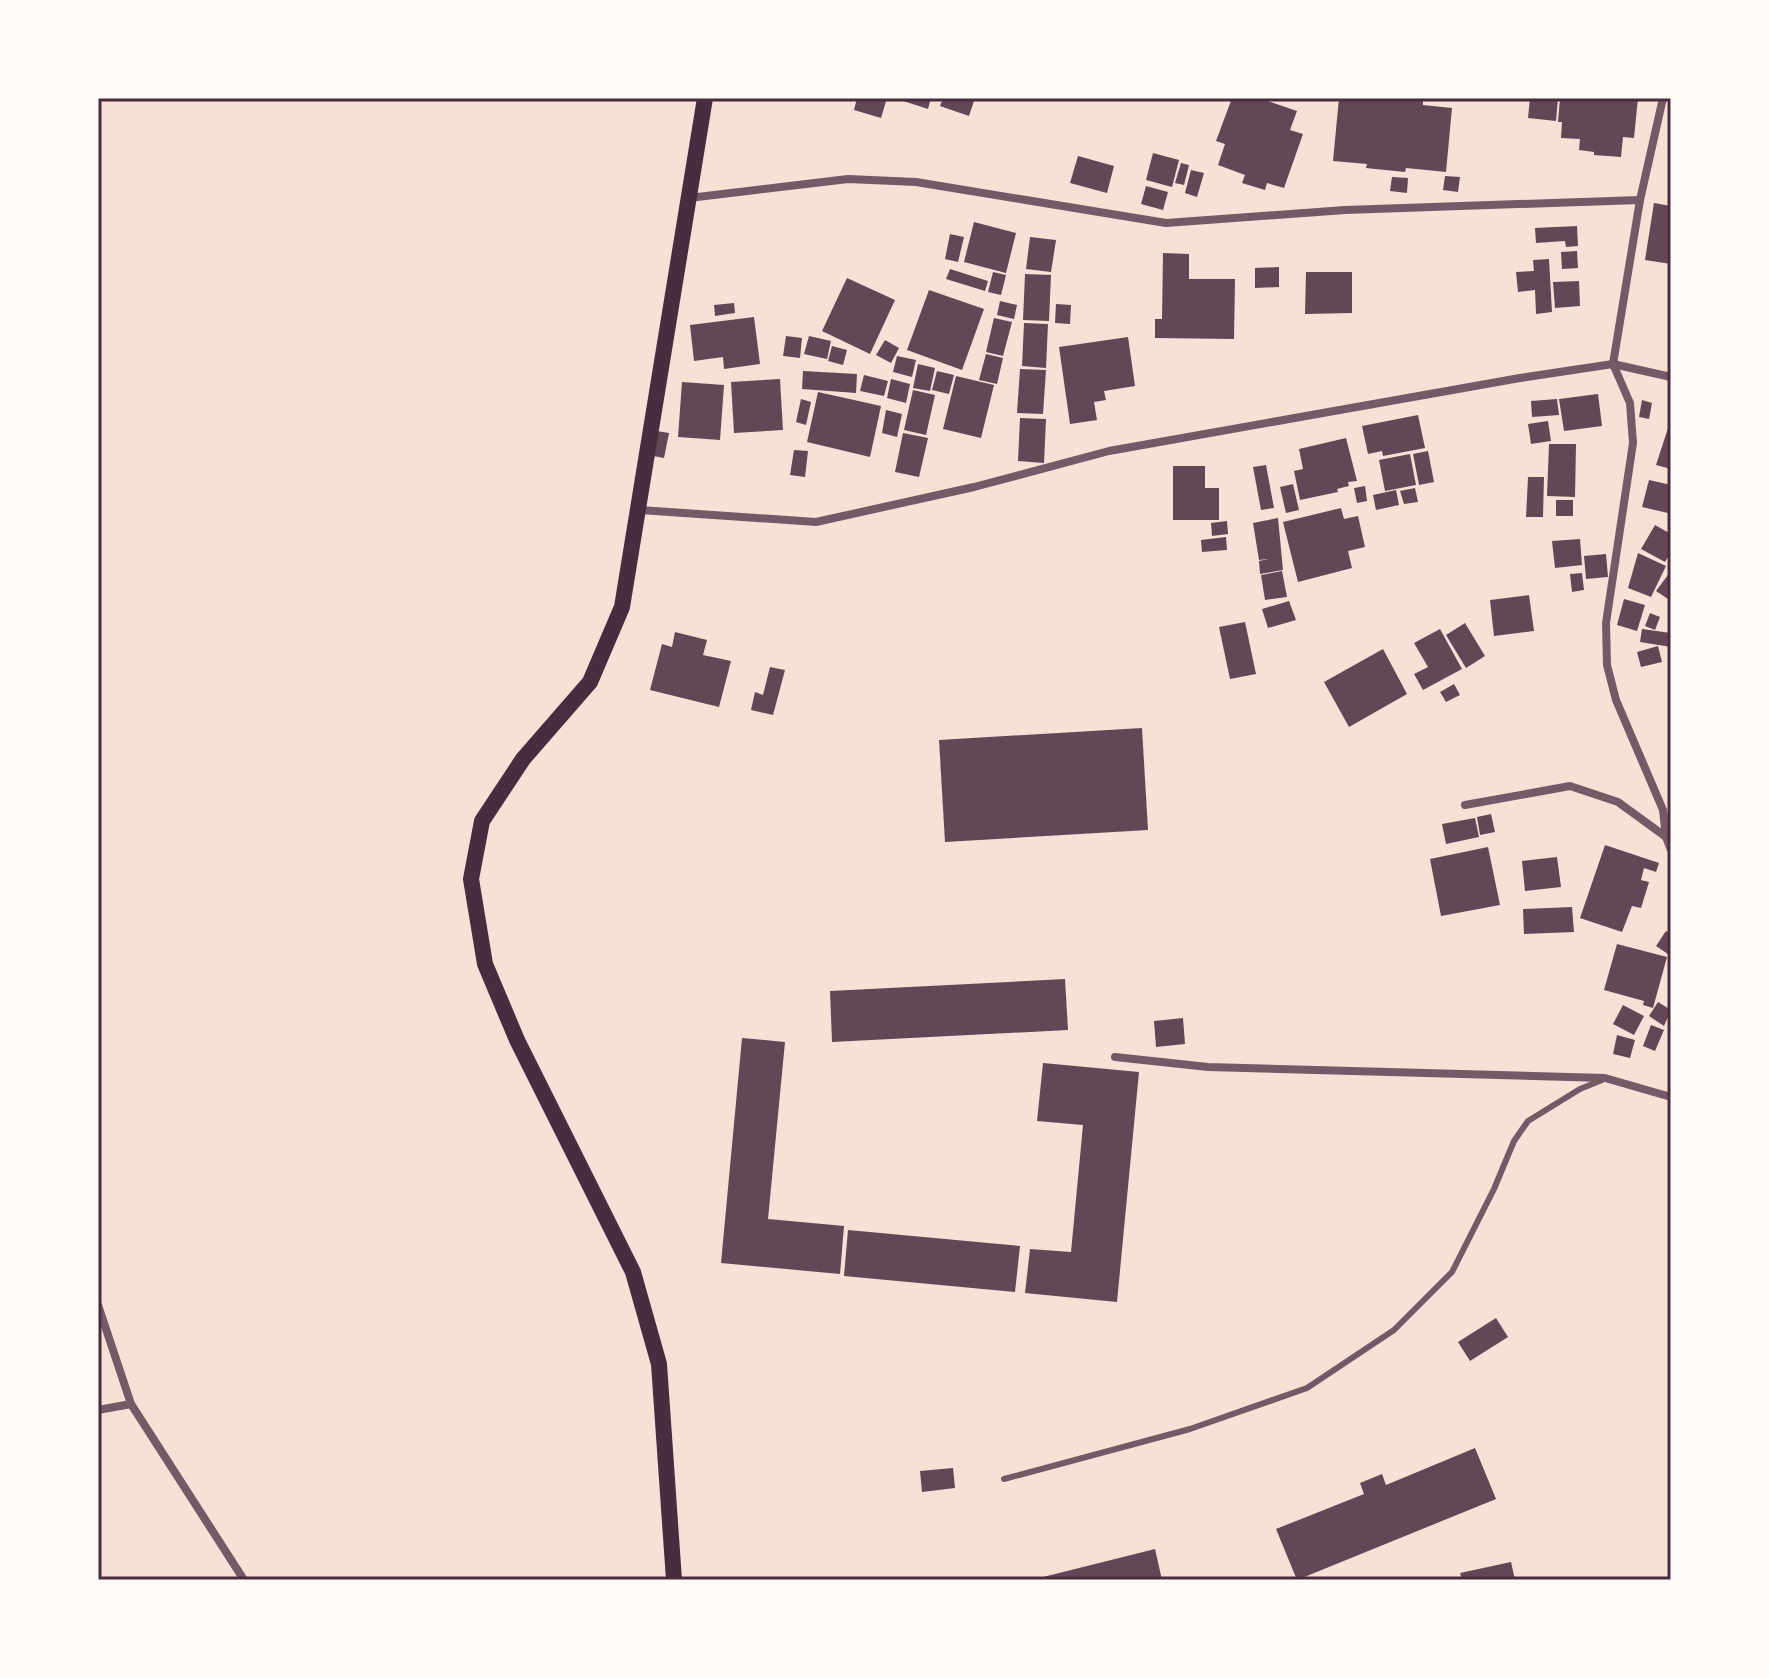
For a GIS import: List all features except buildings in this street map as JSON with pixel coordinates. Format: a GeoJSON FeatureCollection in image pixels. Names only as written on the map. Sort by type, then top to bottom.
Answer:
{"type":"FeatureCollection","features":[{"type":"Feature","properties":{"kind":"main road"},"geometry":{"type":"LineString","coordinates":[[674,1580],[659,1364],[633,1272],[517,1040],[485,964],[471,879],[482,821],[523,759],[590,682],[622,607],[705,98]]}},
{"type":"Feature","properties":{"kind":"street"},"geometry":{"type":"LineString","coordinates":[[1663,98],[1640,200],[1613,364],[1630,403],[1633,443],[1606,623],[1607,665],[1616,700],[1663,810],[1671,850]]}},
{"type":"Feature","properties":{"kind":"street"},"geometry":{"type":"LineString","coordinates":[[689,198],[848,179],[916,182],[1166,223],[1345,210],[1640,200]]}},
{"type":"Feature","properties":{"kind":"street"},"geometry":{"type":"LineString","coordinates":[[640,510],[816,522],[974,487],[1109,451],[1505,380],[1613,364],[1671,377]]}},
{"type":"Feature","properties":{"kind":"street"},"geometry":{"type":"LineString","coordinates":[[1465,805],[1570,786],[1618,802],[1666,837]]}},
{"type":"Feature","properties":{"kind":"street"},"geometry":{"type":"LineString","coordinates":[[1115,1057],[1208,1067],[1605,1078],[1671,1097]]}},
{"type":"Feature","properties":{"kind":"street"},"geometry":{"type":"LineString","coordinates":[[98,1305],[131,1404],[244,1580]]}},
{"type":"Feature","properties":{"kind":"street"},"geometry":{"type":"LineString","coordinates":[[98,1410],[131,1404]]}},
{"type":"Feature","properties":{"kind":"lane"},"geometry":{"type":"LineString","coordinates":[[1004,1479],[1190,1429],[1307,1388],[1332,1372],[1394,1330],[1452,1272],[1494,1189],[1514,1141],[1528,1121],[1580,1089],[1605,1078]]}}]}
